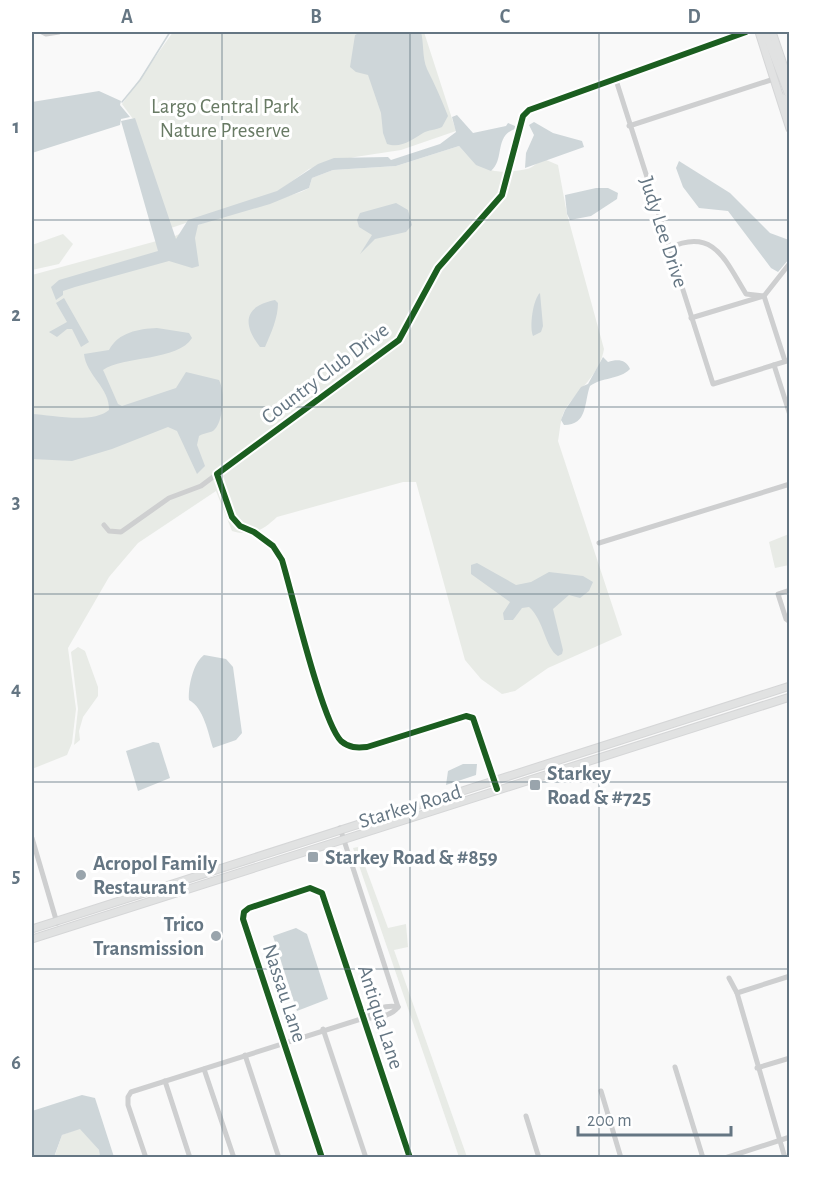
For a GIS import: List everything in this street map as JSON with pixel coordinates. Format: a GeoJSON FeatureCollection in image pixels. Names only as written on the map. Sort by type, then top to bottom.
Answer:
{"type":"FeatureCollection","features":[{"type":"Feature","properties":{"kind":"main road"},"geometry":{"type":"LineString","coordinates":[[759,32],[789,129]]}},
{"type":"Feature","properties":{"kind":"main road"},"geometry":{"type":"LineString","coordinates":[[765,32],[789,98]]}},
{"type":"Feature","properties":{"kind":"main road"},"geometry":{"type":"LineString","coordinates":[[772,32],[789,85]]}},
{"type":"Feature","properties":{"kind":"main road"},"geometry":{"type":"LineString","coordinates":[[778,94],[789,110]]}},
{"type":"Feature","properties":{"kind":"main road","name":"Starkey Road"},"geometry":{"type":"LineString","coordinates":[[32,929],[340,828],[789,686]]}},
{"type":"Feature","properties":{"kind":"main road","name":"Starkey Road"},"geometry":{"type":"LineString","coordinates":[[32,939],[789,697]]}},
{"type":"Feature","properties":{"kind":"street"},"geometry":{"type":"LineString","coordinates":[[42,32],[46,34],[59,32]]}},
{"type":"Feature","properties":{"kind":"street","name":"Country Club Drive"},"geometry":{"type":"LineString","coordinates":[[104,525],[109,531],[121,532],[169,498],[201,486],[399,340],[438,268],[502,195],[524,116],[529,110],[555,98],[616,80],[746,32]]}},
{"type":"Feature","properties":{"kind":"street"},"geometry":{"type":"LineString","coordinates":[[629,126],[774,79]]}},
{"type":"Feature","properties":{"kind":"street","name":"Judy Lee Drive"},"geometry":{"type":"LineString","coordinates":[[616,80],[713,384],[774,365]]}},
{"type":"Feature","properties":{"kind":"street"},"geometry":{"type":"LineString","coordinates":[[669,248],[682,242],[700,240],[713,247],[746,294],[764,296]]}},
{"type":"Feature","properties":{"kind":"street"},"geometry":{"type":"LineString","coordinates":[[691,318],[764,296],[789,263]]}},
{"type":"Feature","properties":{"kind":"street"},"geometry":{"type":"LineString","coordinates":[[764,296],[787,361],[774,365],[789,416]]}},
{"type":"Feature","properties":{"kind":"street"},"geometry":{"type":"LineString","coordinates":[[217,474],[232,517],[240,526],[254,532],[273,546],[282,560],[328,717],[342,742],[354,748],[367,747],[466,716],[473,718],[497,789]]}},
{"type":"Feature","properties":{"kind":"street"},"geometry":{"type":"LineString","coordinates":[[599,543],[789,484]]}},
{"type":"Feature","properties":{"kind":"street"},"geometry":{"type":"LineString","coordinates":[[789,590],[778,594],[789,622]]}},
{"type":"Feature","properties":{"kind":"street"},"geometry":{"type":"LineString","coordinates":[[146,1158],[128,1097],[131,1092],[323,1029],[364,1018],[369,1012],[393,1005],[398,1007],[340,828]]}},
{"type":"Feature","properties":{"kind":"street"},"geometry":{"type":"LineString","coordinates":[[32,838],[59,930]]}},
{"type":"Feature","properties":{"kind":"street","name":"Nassau Lane"},"geometry":{"type":"LineString","coordinates":[[317,888],[310,888],[244,912],[243,919],[322,1158]]}},
{"type":"Feature","properties":{"kind":"street","name":"Antiqua Lane"},"geometry":{"type":"LineString","coordinates":[[317,888],[322,893],[410,1158]]}},
{"type":"Feature","properties":{"kind":"street"},"geometry":{"type":"LineString","coordinates":[[737,993],[789,976]]}},
{"type":"Feature","properties":{"kind":"street"},"geometry":{"type":"LineString","coordinates":[[729,978],[737,993],[785,1158]]}},
{"type":"Feature","properties":{"kind":"street"},"geometry":{"type":"LineString","coordinates":[[323,1029],[366,1158]]}},
{"type":"Feature","properties":{"kind":"street"},"geometry":{"type":"LineString","coordinates":[[245,1055],[279,1158]]}},
{"type":"Feature","properties":{"kind":"street"},"geometry":{"type":"LineString","coordinates":[[757,1068],[789,1058]]}},
{"type":"Feature","properties":{"kind":"street"},"geometry":{"type":"LineString","coordinates":[[675,1067],[703,1158]]}},
{"type":"Feature","properties":{"kind":"street"},"geometry":{"type":"LineString","coordinates":[[204,1069],[234,1158]]}},
{"type":"Feature","properties":{"kind":"street"},"geometry":{"type":"LineString","coordinates":[[165,1081],[190,1158]]}},
{"type":"Feature","properties":{"kind":"street"},"geometry":{"type":"LineString","coordinates":[[601,1092],[621,1158]]}},
{"type":"Feature","properties":{"kind":"street"},"geometry":{"type":"LineString","coordinates":[[526,1116],[539,1158]]}},
{"type":"Feature","properties":{"kind":"street"},"geometry":{"type":"LineString","coordinates":[[725,1158],[789,1137]]}},
{"type":"Feature","properties":{"kind":"green space","name":"Largo Central Park Nature Preserve"},"geometry":{"type":"Polygon","coordinates":[[[173,32],[424,32],[456,131],[401,150],[355,157],[309,169],[277,192],[171,228],[136,123],[122,104],[173,32]]]}},
{"type":"Feature","properties":{"kind":"green space"},"geometry":{"type":"Polygon","coordinates":[[[459,146],[481,166],[496,171],[527,169],[544,159],[558,165],[567,214],[604,349],[594,374],[564,412],[558,441],[622,635],[548,668],[515,691],[502,694],[481,679],[465,660],[416,482],[403,482],[277,517],[267,526],[251,533],[232,531],[216,491],[138,543],[109,577],[68,648],[76,709],[72,743],[67,755],[32,769],[32,275],[175,236],[203,223],[301,192],[309,188],[312,178],[333,170],[396,166],[459,146]]]}},
{"type":"Feature","properties":{"kind":"green space"},"geometry":{"type":"Polygon","coordinates":[[[63,234],[73,244],[59,264],[32,270],[32,245],[63,234]]]}},
{"type":"Feature","properties":{"kind":"green space"},"geometry":{"type":"Polygon","coordinates":[[[789,534],[789,565],[775,568],[769,542],[789,534]]]}},
{"type":"Feature","properties":{"kind":"green space"},"geometry":{"type":"Polygon","coordinates":[[[78,647],[85,651],[98,687],[98,696],[83,717],[79,731],[80,740],[74,745],[78,709],[71,652],[78,647]]]}},
{"type":"Feature","properties":{"kind":"green space"},"geometry":{"type":"Polygon","coordinates":[[[358,847],[388,928],[406,924],[408,947],[394,950],[467,1157],[459,1157],[353,848],[358,847]]]}},
{"type":"Feature","properties":{"kind":"green space"},"geometry":{"type":"Polygon","coordinates":[[[80,1128],[99,1150],[100,1157],[54,1158],[62,1135],[80,1128]]]}},
{"type":"Feature","properties":{"kind":"shaded area"},"geometry":{"type":"Polygon","coordinates":[[[361,32],[421,32],[425,64],[448,116],[442,127],[425,132],[402,144],[387,144],[383,133],[381,113],[368,75],[356,72],[350,67],[355,35],[361,32]]]}},
{"type":"Feature","properties":{"kind":"shaded area"},"geometry":{"type":"Polygon","coordinates":[[[99,91],[121,101],[120,105],[130,117],[121,119],[120,125],[32,153],[32,102],[99,91]]]}},
{"type":"Feature","properties":{"kind":"shaded area"},"geometry":{"type":"Polygon","coordinates":[[[457,115],[473,133],[506,126],[508,123],[515,126],[515,129],[504,137],[498,160],[491,171],[476,165],[459,146],[396,166],[333,170],[312,178],[309,188],[270,204],[198,225],[195,238],[199,266],[192,268],[169,261],[63,291],[63,295],[56,300],[51,287],[59,280],[158,251],[121,121],[135,118],[176,239],[188,220],[277,191],[318,164],[334,158],[388,157],[391,160],[440,144],[456,132],[452,117],[457,115]]]}},
{"type":"Feature","properties":{"kind":"shaded area"},"geometry":{"type":"Polygon","coordinates":[[[534,122],[553,133],[582,141],[584,147],[525,168],[526,153],[534,135],[529,125],[534,122]]]}},
{"type":"Feature","properties":{"kind":"shaded area"},"geometry":{"type":"Polygon","coordinates":[[[679,161],[730,193],[770,233],[789,240],[789,259],[778,272],[771,268],[728,211],[699,208],[683,187],[676,168],[679,161]]]}},
{"type":"Feature","properties":{"kind":"shaded area"},"geometry":{"type":"Polygon","coordinates":[[[596,188],[608,188],[618,193],[617,199],[591,216],[570,220],[565,195],[596,188]]]}},
{"type":"Feature","properties":{"kind":"shaded area"},"geometry":{"type":"Polygon","coordinates":[[[396,203],[408,210],[412,225],[406,232],[375,239],[360,254],[372,235],[359,227],[357,220],[360,213],[396,203]]]}},
{"type":"Feature","properties":{"kind":"shaded area"},"geometry":{"type":"Polygon","coordinates":[[[540,293],[543,326],[541,332],[533,336],[532,313],[540,293]]]}},
{"type":"Feature","properties":{"kind":"shaded area"},"geometry":{"type":"Polygon","coordinates":[[[64,298],[89,342],[81,347],[72,329],[67,329],[57,337],[49,332],[67,322],[56,303],[64,298]]]}},
{"type":"Feature","properties":{"kind":"shaded area"},"geometry":{"type":"Polygon","coordinates":[[[275,300],[278,303],[274,325],[265,347],[260,347],[250,331],[249,317],[257,307],[275,300]]]}},
{"type":"Feature","properties":{"kind":"shaded area"},"geometry":{"type":"Polygon","coordinates":[[[157,328],[189,333],[192,338],[175,351],[123,362],[103,370],[118,404],[122,406],[176,388],[186,372],[219,380],[223,399],[217,427],[199,436],[197,445],[205,466],[197,474],[177,431],[168,427],[112,449],[72,461],[32,459],[32,414],[83,418],[93,417],[109,410],[106,395],[89,369],[84,354],[109,350],[124,335],[143,329],[157,328]]]}},
{"type":"Feature","properties":{"kind":"shaded area"},"geometry":{"type":"Polygon","coordinates":[[[603,357],[608,362],[618,360],[624,362],[630,369],[626,373],[590,386],[581,417],[572,424],[564,425],[561,420],[565,410],[581,387],[588,384],[603,357]]]}},
{"type":"Feature","properties":{"kind":"shaded area"},"geometry":{"type":"Polygon","coordinates":[[[477,563],[516,585],[531,582],[549,572],[583,576],[593,582],[589,591],[580,598],[569,595],[553,609],[562,654],[558,656],[550,647],[538,619],[529,607],[522,608],[513,620],[504,620],[503,613],[510,602],[471,574],[471,565],[477,563]]]}},
{"type":"Feature","properties":{"kind":"shaded area"},"geometry":{"type":"Polygon","coordinates":[[[204,655],[226,659],[233,667],[242,733],[236,740],[213,748],[202,715],[189,700],[192,676],[204,655]]]}},
{"type":"Feature","properties":{"kind":"shaded area"},"geometry":{"type":"Polygon","coordinates":[[[153,742],[159,743],[170,778],[138,791],[126,751],[153,742]]]}},
{"type":"Feature","properties":{"kind":"shaded area"},"geometry":{"type":"Polygon","coordinates":[[[463,764],[477,764],[476,775],[446,785],[448,771],[463,764]]]}},
{"type":"Feature","properties":{"kind":"shaded area"},"geometry":{"type":"Polygon","coordinates":[[[296,928],[307,934],[328,999],[297,1011],[273,936],[296,928]]]}},
{"type":"Feature","properties":{"kind":"shaded area"},"geometry":{"type":"Polygon","coordinates":[[[82,1095],[95,1098],[114,1157],[100,1157],[99,1150],[80,1129],[62,1135],[54,1157],[32,1157],[32,1111],[82,1095]]]}},
{"type":"Feature","properties":{"kind":"waterway"},"geometry":{"type":"LineString","coordinates":[[122,102],[140,80],[170,32]]}},
{"type":"Feature","properties":{"kind":"cycle path"},"geometry":{"type":"LineString","coordinates":[[497,789],[473,718],[466,716],[367,747],[353,747],[341,741],[325,709],[282,560],[273,546],[254,532],[240,526],[232,517],[217,474],[399,340],[438,268],[502,195],[523,116],[529,110],[746,32]]}},
{"type":"Feature","properties":{"kind":"cycle path"},"geometry":{"type":"LineString","coordinates":[[322,1158],[243,919],[244,912],[249,908],[310,888],[322,893],[410,1158]]}},
{"type":"Feature","properties":{"kind":"place","name":"Starkey Road & #725"},"geometry":{"type":"Point","coordinates":[535,785]}},
{"type":"Feature","properties":{"kind":"place","name":"Starkey Road & #859"},"geometry":{"type":"Point","coordinates":[313,857]}},
{"type":"Feature","properties":{"kind":"place","name":"Acropol Family Restaurant"},"geometry":{"type":"Point","coordinates":[81,875]}},
{"type":"Feature","properties":{"kind":"place","name":"Trico Transmission"},"geometry":{"type":"Point","coordinates":[216,936]}}]}
